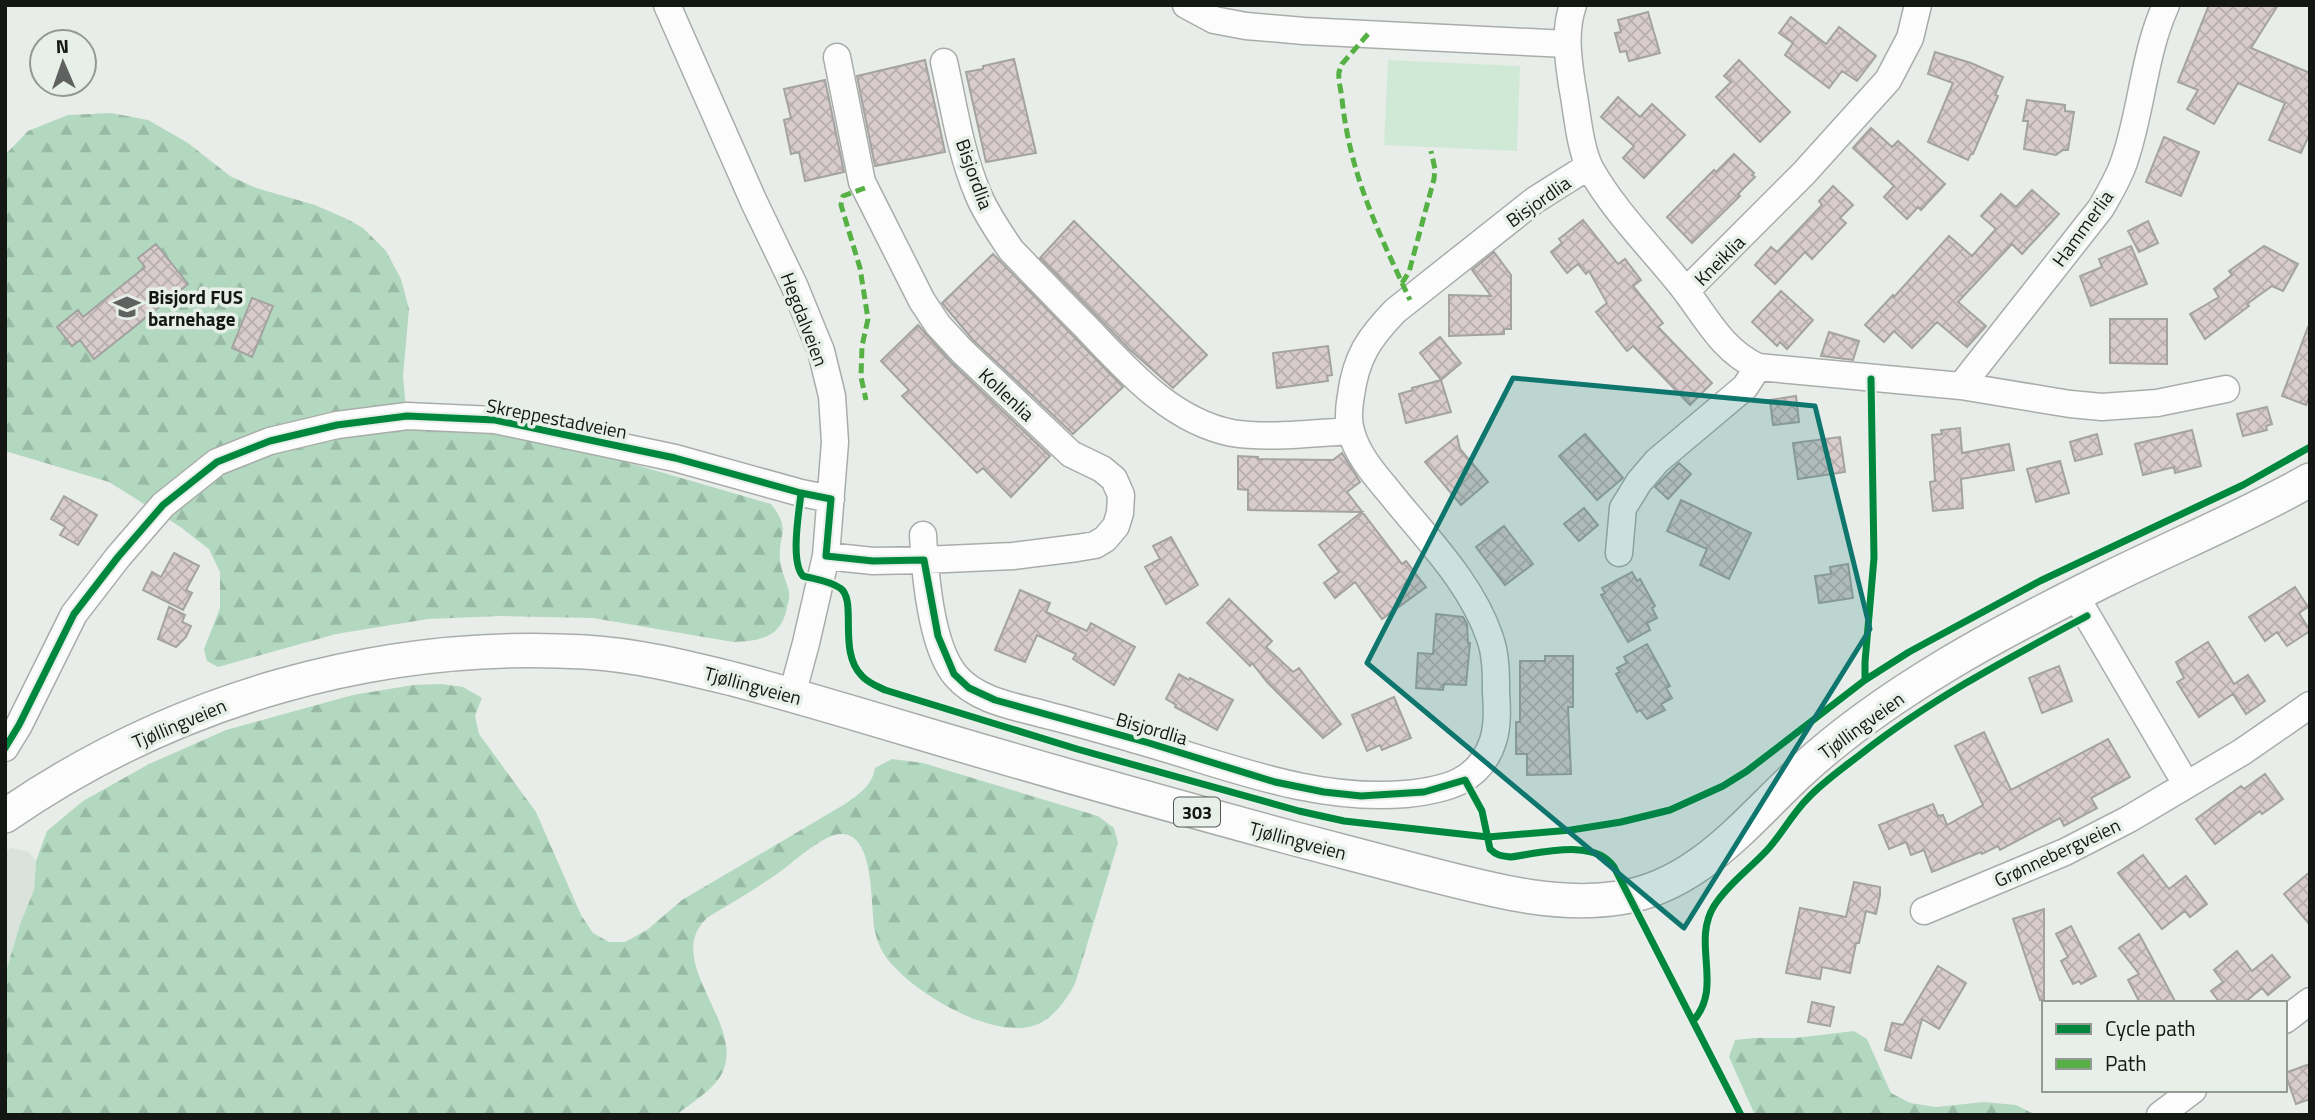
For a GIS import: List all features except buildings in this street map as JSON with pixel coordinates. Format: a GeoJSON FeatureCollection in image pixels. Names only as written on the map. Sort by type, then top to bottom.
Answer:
{"type":"FeatureCollection","features":[{"type":"Feature","properties":{"kind":"main road","name":"Tjøllingveien"},"geometry":{"type":"LineString","coordinates":[[5,816],[65,777],[137,739],[269,688],[326,673],[420,657],[476,652],[588,652],[681,666],[792,695],[1149,799],[1503,892],[1547,899],[1592,901],[1623,898],[1672,882],[1706,861],[1804,768],[1874,713],[1984,644],[2310,480]]}},
{"type":"Feature","properties":{"kind":"street","name":"Hegdalveien"},"geometry":{"type":"LineString","coordinates":[[667,5],[754,202],[794,285],[821,351],[832,396],[835,442],[826,556],[792,695]]}},
{"type":"Feature","properties":{"kind":"street"},"geometry":{"type":"LineString","coordinates":[[1186,5],[1214,20],[1304,32],[1567,44]]}},
{"type":"Feature","properties":{"kind":"street","name":"Kneiklia"},"geometry":{"type":"LineString","coordinates":[[1573,5],[1567,44],[1581,135],[1589,166],[1626,220],[1686,291],[1804,173],[1888,80],[1910,38],[1918,5]]}},
{"type":"Feature","properties":{"kind":"street","name":"Hammerlia"},"geometry":{"type":"LineString","coordinates":[[1961,386],[2101,208],[2114,184],[2131,139],[2153,45],[2166,5]]}},
{"type":"Feature","properties":{"kind":"street","name":"Kollenlia"},"geometry":{"type":"LineString","coordinates":[[826,556],[873,561],[923,547],[1013,556],[1095,545],[1105,540],[1116,526],[1121,495],[1114,479],[1102,469],[1072,454],[962,351],[938,325],[922,301],[862,182],[837,57]]}},
{"type":"Feature","properties":{"kind":"street","name":"Bisjordlia"},"geometry":{"type":"LineString","coordinates":[[944,62],[966,162],[978,195],[997,230],[1011,250],[1133,375],[1178,410],[1206,425],[1232,433],[1256,435],[1350,431]]}},
{"type":"Feature","properties":{"kind":"street","name":"Bisjordlia"},"geometry":{"type":"LineString","coordinates":[[923,547],[938,636],[954,674],[968,688],[995,700],[1275,782],[1324,792],[1361,796],[1395,795],[1444,788],[1465,780],[1483,761],[1496,729],[1496,666],[1491,640],[1462,582],[1365,462],[1350,431],[1349,405],[1353,378],[1362,351],[1395,311],[1535,200],[1589,166]]}},
{"type":"Feature","properties":{"kind":"street"},"geometry":{"type":"LineString","coordinates":[[1686,291],[1711,328],[1741,359],[1758,367],[1961,386],[2102,407],[2157,403],[2226,389]]}},
{"type":"Feature","properties":{"kind":"street"},"geometry":{"type":"LineString","coordinates":[[1619,553],[1623,508],[1639,482],[1657,461],[1745,387],[1758,367]]}},
{"type":"Feature","properties":{"kind":"street","name":"Skreppestadveien"},"geometry":{"type":"LineString","coordinates":[[5,748],[74,614],[118,557],[163,505],[217,462],[270,441],[337,425],[407,416],[495,420],[675,458],[831,499]]}},
{"type":"Feature","properties":{"kind":"street"},"geometry":{"type":"LineString","coordinates":[[2075,596],[2186,784]]}},
{"type":"Feature","properties":{"kind":"street","name":"Grønnebergveien"},"geometry":{"type":"LineString","coordinates":[[1924,911],[2064,852],[2129,819],[2242,752],[2310,705]]}},
{"type":"Feature","properties":{"kind":"street"},"geometry":{"type":"LineString","coordinates":[[2287,1018],[2310,1001]]}},
{"type":"Feature","properties":{"kind":"street"},"geometry":{"type":"LineString","coordinates":[[2160,1115],[2190,1092]]}},
{"type":"Feature","properties":{"kind":"highlighted area"},"geometry":{"type":"Polygon","coordinates":[[[1513,378],[1815,406],[1870,629],[1684,928],[1367,663],[1513,378]]]}},
{"type":"Feature","properties":{"kind":"shaded area"},"geometry":{"type":"Polygon","coordinates":[[[11,848],[28,851],[36,861],[34,890],[20,924],[5,975],[5,852],[11,848]]]}},
{"type":"Feature","properties":{"kind":"green space"},"geometry":{"type":"Polygon","coordinates":[[[1388,60],[1520,66],[1517,151],[1384,145],[1388,60]]]}},
{"type":"Feature","properties":{"kind":"green space"},"geometry":{"type":"Polygon","coordinates":[[[111,113],[148,120],[188,143],[230,176],[256,188],[315,205],[347,219],[363,228],[386,251],[401,279],[409,309],[403,376],[406,409],[426,428],[505,435],[626,462],[771,504],[783,526],[780,560],[789,594],[780,626],[760,639],[733,642],[593,618],[502,616],[428,619],[336,634],[218,667],[207,661],[204,649],[220,608],[220,572],[209,549],[179,526],[109,482],[5,451],[5,155],[28,131],[68,115],[111,113]]]}},
{"type":"Feature","properties":{"kind":"green space"},"geometry":{"type":"Polygon","coordinates":[[[441,684],[463,687],[482,698],[475,716],[479,734],[536,812],[581,915],[593,933],[609,942],[625,942],[647,930],[682,900],[845,804],[868,785],[875,768],[892,759],[923,763],[1098,816],[1114,828],[1118,843],[1075,984],[1048,1018],[1036,1025],[1018,1028],[997,1026],[975,1019],[932,997],[913,984],[885,956],[876,934],[866,858],[852,837],[841,834],[825,839],[768,880],[707,918],[695,935],[694,954],[699,974],[724,1037],[726,1058],[716,1082],[676,1115],[5,1115],[5,975],[20,924],[34,890],[36,861],[47,831],[83,801],[149,764],[226,730],[353,695],[413,685],[441,684]]]}},
{"type":"Feature","properties":{"kind":"green space"},"geometry":{"type":"Polygon","coordinates":[[[1854,1031],[1867,1039],[1891,1093],[1910,1103],[1936,1107],[1984,1102],[2016,1105],[2036,1115],[1755,1115],[1729,1057],[1735,1040],[1795,1038],[1854,1031]]]}},
{"type":"Feature","properties":{"kind":"marked path"},"geometry":{"type":"LineString","coordinates":[[1368,34],[1342,64],[1339,72],[1346,127],[1367,202],[1410,300]]}},
{"type":"Feature","properties":{"kind":"marked path"},"geometry":{"type":"LineString","coordinates":[[1402,283],[1409,272],[1434,179],[1431,151]]}},
{"type":"Feature","properties":{"kind":"marked path"},"geometry":{"type":"LineString","coordinates":[[865,188],[843,196],[841,205],[860,268],[868,319],[862,346],[861,377],[866,400]]}},
{"type":"Feature","properties":{"kind":"cycle path"},"geometry":{"type":"LineString","coordinates":[[1865,680],[1874,558],[1871,379]]}},
{"type":"Feature","properties":{"kind":"cycle path"},"geometry":{"type":"LineString","coordinates":[[5,748],[74,614],[163,505],[217,462],[270,441],[337,425],[407,416],[495,420],[675,458],[831,499],[826,556],[873,561],[924,560],[938,636],[954,674],[969,688],[995,700],[1275,782],[1324,792],[1361,796],[1424,792],[1465,780],[1482,811],[1490,849],[1495,853],[1511,857],[1581,850],[1605,858],[1614,867],[1741,1115]]}},
{"type":"Feature","properties":{"kind":"cycle path"},"geometry":{"type":"LineString","coordinates":[[801,493],[796,536],[799,569],[803,576],[832,584],[845,594],[848,603],[849,640],[855,666],[864,678],[876,686],[1077,749],[1299,811],[1344,821],[1488,837],[1571,830],[1621,822],[1670,810],[1723,786],[1747,771],[1865,680],[1909,652],[2040,581],[2243,485],[2310,447]]}},
{"type":"Feature","properties":{"kind":"cycle path"},"geometry":{"type":"LineString","coordinates":[[1693,1021],[1702,1008],[1706,994],[1705,935],[1714,906],[1726,890],[1769,848],[1808,798],[1820,786],[1915,715],[1971,680],[2087,616]]}},
{"type":"Feature","properties":{"kind":"place","name":"Bisjord FUS barnehage"},"geometry":{"type":"Point","coordinates":[127,307]}}]}
